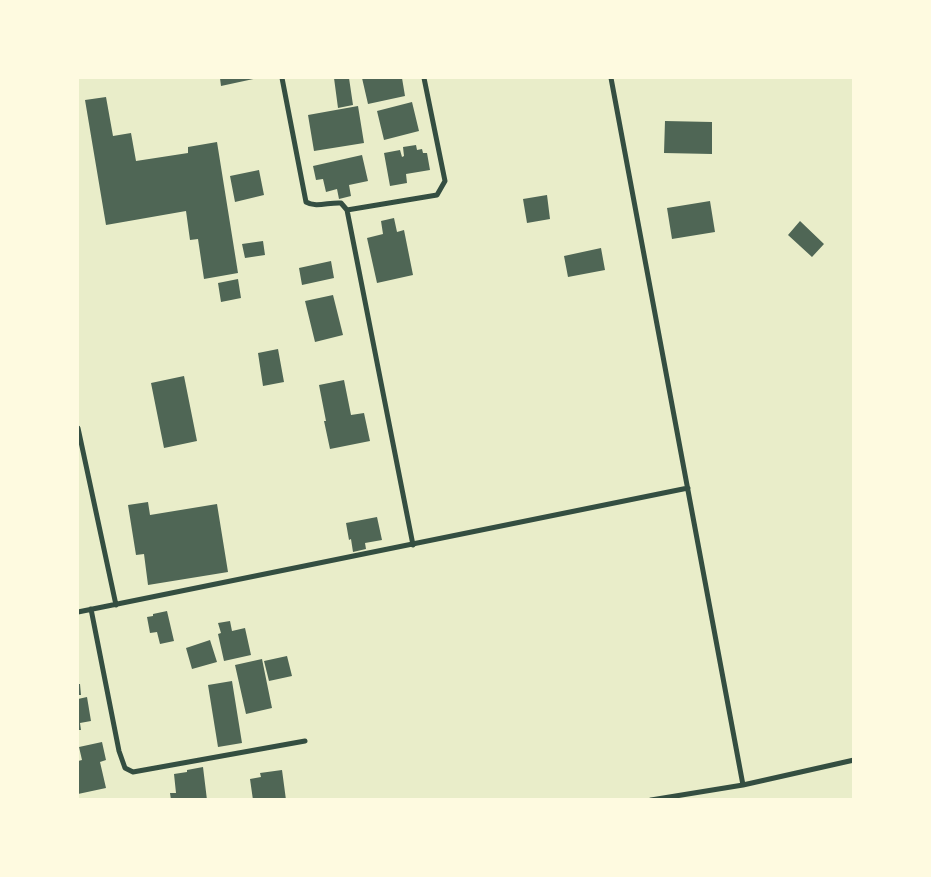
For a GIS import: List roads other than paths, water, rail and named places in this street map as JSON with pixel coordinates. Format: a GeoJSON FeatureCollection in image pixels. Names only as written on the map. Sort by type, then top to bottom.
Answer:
{"type":"FeatureCollection","features":[{"type":"Feature","properties":{"kind":"street"},"geometry":{"type":"LineString","coordinates":[[282,78],[306,202],[312,206],[341,203],[347,210],[413,545]]}},
{"type":"Feature","properties":{"kind":"street"},"geometry":{"type":"LineString","coordinates":[[347,210],[437,195],[445,181],[424,78]]}},
{"type":"Feature","properties":{"kind":"street"},"geometry":{"type":"LineString","coordinates":[[611,78],[743,784]]}},
{"type":"Feature","properties":{"kind":"street"},"geometry":{"type":"LineString","coordinates":[[78,428],[116,605]]}},
{"type":"Feature","properties":{"kind":"street"},"geometry":{"type":"LineString","coordinates":[[78,612],[688,488]]}},
{"type":"Feature","properties":{"kind":"street"},"geometry":{"type":"LineString","coordinates":[[91,610],[119,752],[125,768],[133,772],[305,741]]}},
{"type":"Feature","properties":{"kind":"street"},"geometry":{"type":"LineString","coordinates":[[651,800],[743,784],[854,760]]}}]}
